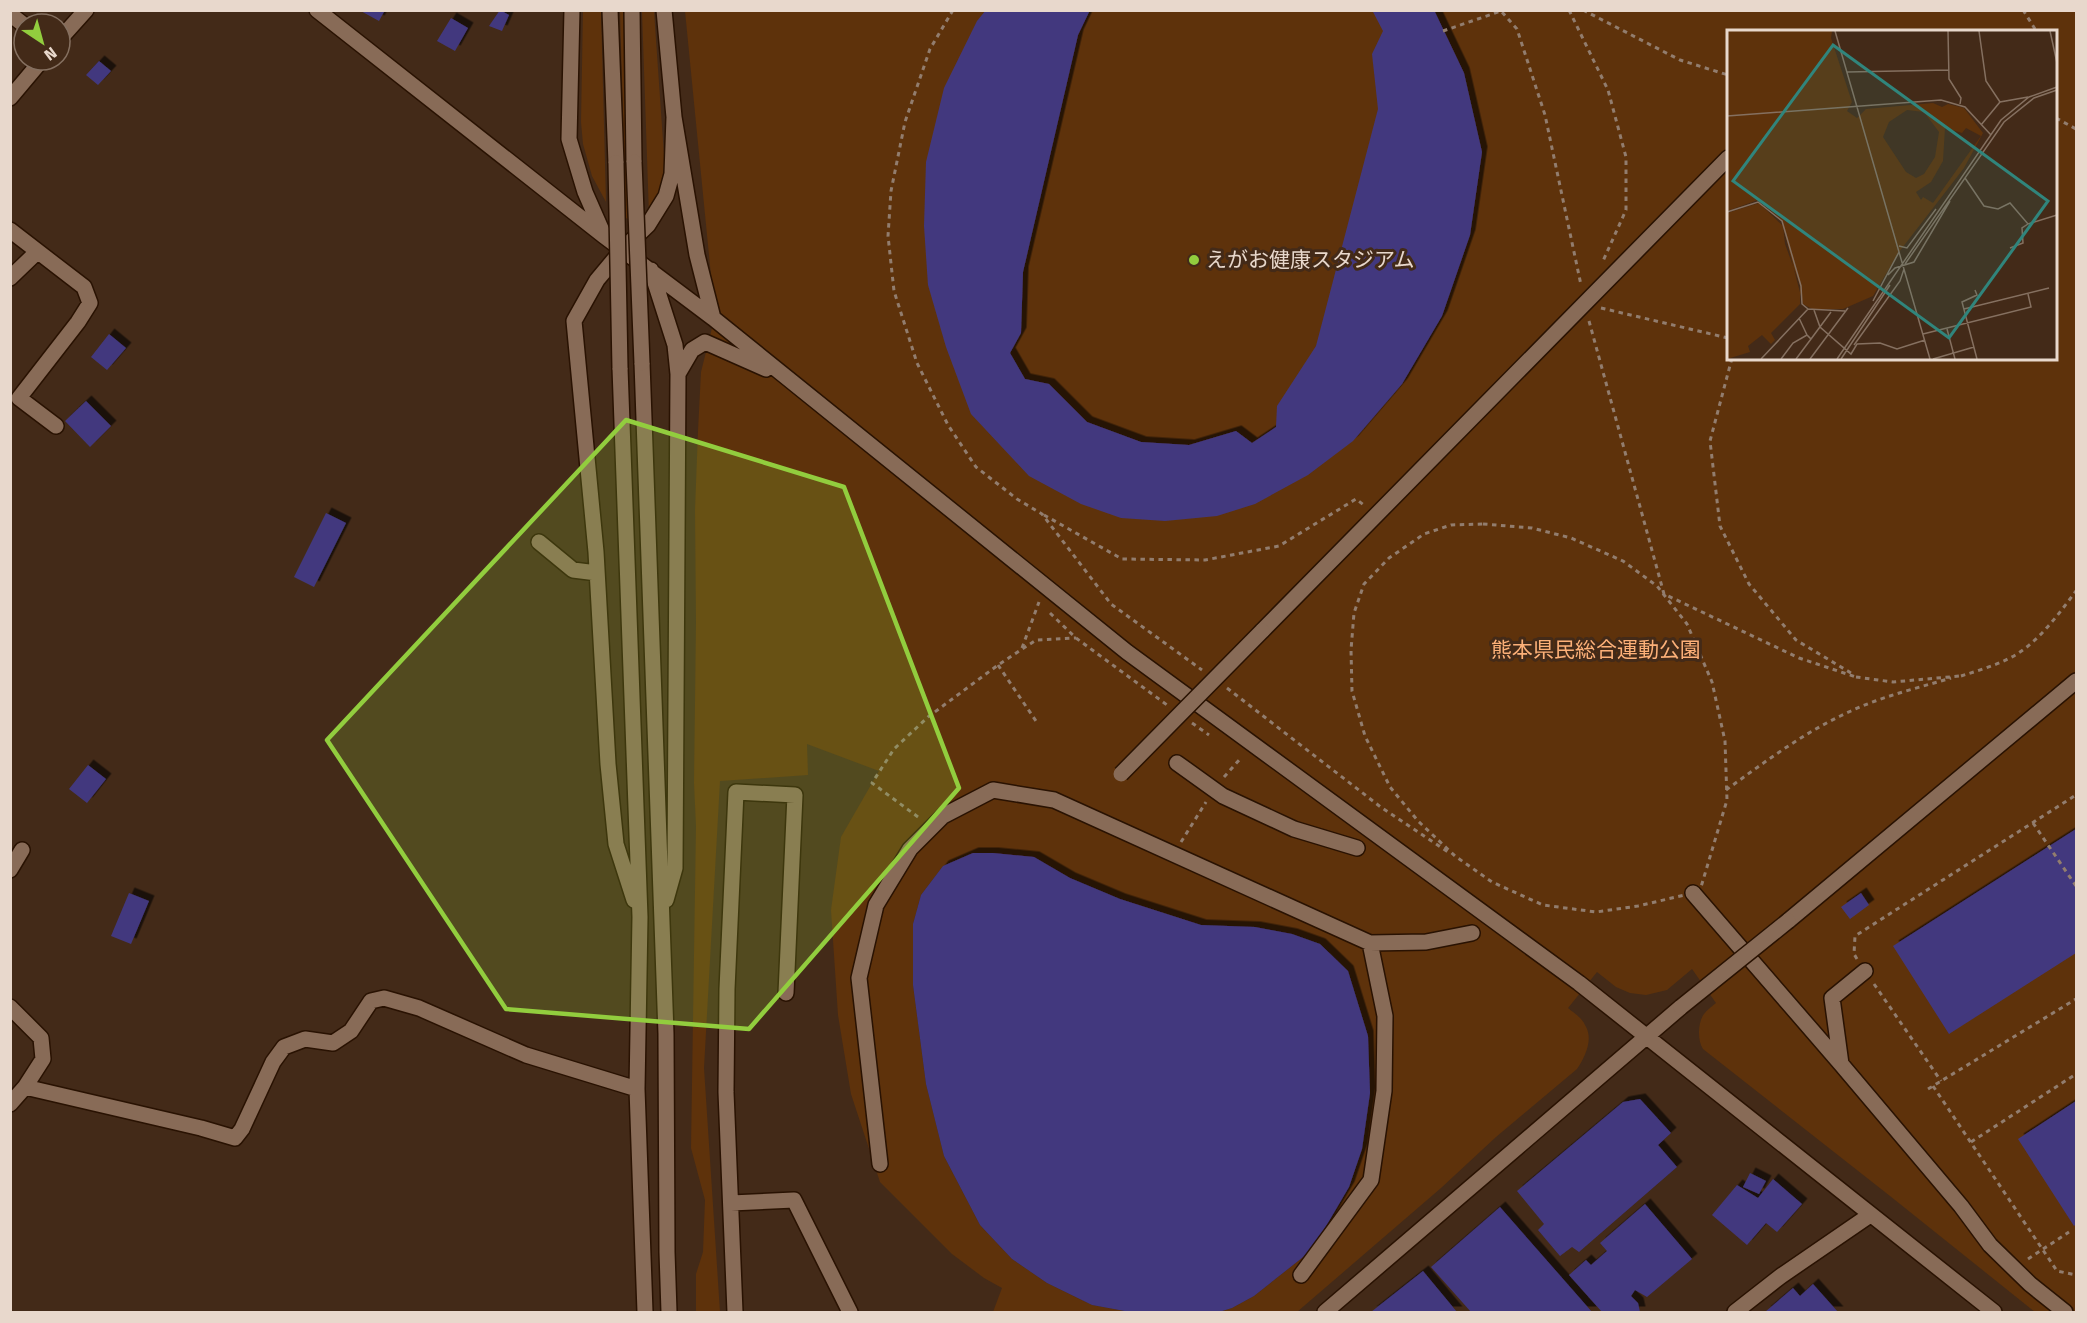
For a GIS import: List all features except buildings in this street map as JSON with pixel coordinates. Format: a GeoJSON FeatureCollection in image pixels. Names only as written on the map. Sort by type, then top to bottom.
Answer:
{"type":"FeatureCollection","features":[{"type":"Feature","properties":{"kind":"street"},"geometry":{"type":"LineString","coordinates":[[72,26],[86,10]]}},
{"type":"Feature","properties":{"kind":"street"},"geometry":{"type":"LineString","coordinates":[[317,10],[604,236],[713,318],[1126,652],[1579,983],[1994,1312]]}},
{"type":"Feature","properties":{"kind":"street"},"geometry":{"type":"LineString","coordinates":[[572,10],[569,139],[585,192],[604,236]]}},
{"type":"Feature","properties":{"kind":"street"},"geometry":{"type":"LineString","coordinates":[[610,10],[620,368],[640,917],[637,1089],[645,1312]]}},
{"type":"Feature","properties":{"kind":"street"},"geometry":{"type":"LineString","coordinates":[[632,10],[634,162],[666,1034],[669,1312]]}},
{"type":"Feature","properties":{"kind":"street"},"geometry":{"type":"LineString","coordinates":[[664,10],[674,117],[697,255],[713,318]]}},
{"type":"Feature","properties":{"kind":"street"},"geometry":{"type":"LineString","coordinates":[[10,98],[32,72]]}},
{"type":"Feature","properties":{"kind":"street"},"geometry":{"type":"LineString","coordinates":[[640,917],[616,844],[608,764],[597,573],[574,321],[597,280],[623,249],[648,225],[666,196],[672,174],[674,117]]}},
{"type":"Feature","properties":{"kind":"street"},"geometry":{"type":"LineString","coordinates":[[1121,774],[1727,159]]}},
{"type":"Feature","properties":{"kind":"street"},"geometry":{"type":"LineString","coordinates":[[10,230],[84,286],[90,303],[19,398],[56,426]]}},
{"type":"Feature","properties":{"kind":"street"},"geometry":{"type":"LineString","coordinates":[[10,278],[37,252]]}},
{"type":"Feature","properties":{"kind":"street"},"geometry":{"type":"LineString","coordinates":[[651,270],[675,345],[678,374],[675,868],[662,914]]}},
{"type":"Feature","properties":{"kind":"street"},"geometry":{"type":"LineString","coordinates":[[678,374],[692,350],[705,342],[785,377]]}},
{"type":"Feature","properties":{"kind":"street"},"geometry":{"type":"LineString","coordinates":[[539,542],[573,570],[597,573]]}},
{"type":"Feature","properties":{"kind":"street"},"geometry":{"type":"LineString","coordinates":[[1326,1312],[1646,1036],[2076,681]]}},
{"type":"Feature","properties":{"kind":"street"},"geometry":{"type":"LineString","coordinates":[[1177,763],[1223,796],[1294,829],[1357,848]]}},
{"type":"Feature","properties":{"kind":"street"},"geometry":{"type":"LineString","coordinates":[[880,1164],[859,978],[876,905],[910,849],[943,816],[993,790],[1054,800],[1370,943],[1426,942],[1472,933]]}},
{"type":"Feature","properties":{"kind":"street"},"geometry":{"type":"LineString","coordinates":[[735,1312],[726,1092],[727,989],[736,792],[795,795],[786,993]]}},
{"type":"Feature","properties":{"kind":"street"},"geometry":{"type":"LineString","coordinates":[[10,870],[22,850]]}},
{"type":"Feature","properties":{"kind":"street"},"geometry":{"type":"LineString","coordinates":[[1693,893],[1961,1206],[1990,1245],[2030,1284],[2065,1312]]}},
{"type":"Feature","properties":{"kind":"street"},"geometry":{"type":"LineString","coordinates":[[1301,1275],[1371,1180],[1384,1091],[1385,1016],[1370,943]]}},
{"type":"Feature","properties":{"kind":"street"},"geometry":{"type":"LineString","coordinates":[[1841,1064],[1832,998],[1865,971]]}},
{"type":"Feature","properties":{"kind":"street"},"geometry":{"type":"LineString","coordinates":[[25,1087],[235,1138],[242,1129],[273,1062],[284,1047],[304,1039],[333,1043],[351,1031],[371,1001],[384,998],[419,1008],[526,1055],[637,1089]]}},
{"type":"Feature","properties":{"kind":"street"},"geometry":{"type":"LineString","coordinates":[[10,1007],[41,1038],[43,1059],[25,1087],[10,1104]]}},
{"type":"Feature","properties":{"kind":"street"},"geometry":{"type":"LineString","coordinates":[[731,1203],[794,1200],[850,1312]]}},
{"type":"Feature","properties":{"kind":"street"},"geometry":{"type":"LineString","coordinates":[[1735,1312],[1781,1276],[1870,1215]]}},
{"type":"Feature","properties":{"kind":"path"},"geometry":{"type":"LineString","coordinates":[[952,10],[930,49],[905,122],[891,190],[888,236],[894,291],[917,363],[948,425],[976,467],[1017,499],[1122,559],[1205,560],[1279,546],[1356,499],[1376,515]]}},
{"type":"Feature","properties":{"kind":"path"},"geometry":{"type":"LineString","coordinates":[[1569,10],[1608,90],[1626,157],[1626,210],[1603,262]]}},
{"type":"Feature","properties":{"kind":"path"},"geometry":{"type":"LineString","coordinates":[[1583,10],[1680,60],[1727,75]]}},
{"type":"Feature","properties":{"kind":"path"},"geometry":{"type":"LineString","coordinates":[[2023,10],[2036,30]]}},
{"type":"Feature","properties":{"kind":"path"},"geometry":{"type":"LineString","coordinates":[[1443,31],[1501,11],[1517,29],[1545,115],[1584,304],[1664,594],[1799,658],[1856,677],[1893,682],[1960,676]]}},
{"type":"Feature","properties":{"kind":"path"},"geometry":{"type":"LineString","coordinates":[[2057,119],[2076,129]]}},
{"type":"Feature","properties":{"kind":"path"},"geometry":{"type":"LineString","coordinates":[[1584,304],[1727,338]]}},
{"type":"Feature","properties":{"kind":"path"},"geometry":{"type":"LineString","coordinates":[[1731,360],[1710,441],[1720,526],[1749,584],[1796,640],[1856,677]]}},
{"type":"Feature","properties":{"kind":"path"},"geometry":{"type":"LineString","coordinates":[[1042,514],[1111,604],[1205,672]]}},
{"type":"Feature","properties":{"kind":"path"},"geometry":{"type":"LineString","coordinates":[[1223,685],[1382,808],[1492,882],[1543,905],[1596,912],[1638,906],[1693,893],[1701,886],[1727,800],[1725,741],[1712,682],[1687,624],[1657,586],[1623,561],[1571,538],[1532,528],[1484,524],[1451,525],[1424,534],[1389,558],[1364,584],[1354,613],[1351,650],[1352,691],[1365,736],[1390,787],[1418,821],[1455,856]]}},
{"type":"Feature","properties":{"kind":"path"},"geometry":{"type":"LineString","coordinates":[[1726,790],[1768,759],[1851,711],[2011,657],[2032,642],[2056,617],[2076,591]]}},
{"type":"Feature","properties":{"kind":"path"},"geometry":{"type":"LineString","coordinates":[[1021,650],[1039,601],[1076,638],[1171,707]]}},
{"type":"Feature","properties":{"kind":"path"},"geometry":{"type":"LineString","coordinates":[[920,818],[872,783],[894,749],[928,717],[1036,640],[1076,638]]}},
{"type":"Feature","properties":{"kind":"path"},"geometry":{"type":"LineString","coordinates":[[998,665],[1038,724]]}},
{"type":"Feature","properties":{"kind":"path"},"geometry":{"type":"LineString","coordinates":[[1190,721],[1209,735]]}},
{"type":"Feature","properties":{"kind":"path"},"geometry":{"type":"LineString","coordinates":[[1173,854],[1214,789],[1240,759]]}},
{"type":"Feature","properties":{"kind":"path"},"geometry":{"type":"LineString","coordinates":[[1941,1081],[1854,954],[1855,936],[2076,795]]}},
{"type":"Feature","properties":{"kind":"path"},"geometry":{"type":"LineString","coordinates":[[2033,823],[2076,886]]}},
{"type":"Feature","properties":{"kind":"path"},"geometry":{"type":"LineString","coordinates":[[1928,1089],[2076,999]]}},
{"type":"Feature","properties":{"kind":"path"},"geometry":{"type":"LineString","coordinates":[[1971,1142],[2076,1074]]}},
{"type":"Feature","properties":{"kind":"path"},"geometry":{"type":"LineString","coordinates":[[1933,1086],[2056,1271],[2076,1275]]}},
{"type":"Feature","properties":{"kind":"path"},"geometry":{"type":"LineString","coordinates":[[2013,1268],[2069,1232]]}},
{"type":"Feature","properties":{"kind":"highlighted area"},"geometry":{"type":"Polygon","coordinates":[[[626,420],[844,487],[959,788],[749,1029],[506,1009],[327,740],[626,420]]]}},
{"type":"Feature","properties":{"kind":"green space"},"geometry":{"type":"Polygon","coordinates":[[[583,11],[601,11],[606,202],[592,176],[583,144],[581,122],[583,11]]]}},
{"type":"Feature","properties":{"kind":"green space"},"geometry":{"type":"Polygon","coordinates":[[[620,11],[624,11],[630,220],[626,218],[620,11]]]}},
{"type":"Feature","properties":{"kind":"green space"},"geometry":{"type":"Polygon","coordinates":[[[642,11],[654,11],[665,170],[663,189],[649,215],[642,11]]]}},
{"type":"Feature","properties":{"kind":"green space","name":"熊本県民総合運動公園"},"geometry":{"type":"Polygon","coordinates":[[[685,11],[2076,11],[2076,1312],[2035,1312],[1703,1049],[1699,1036],[1700,1022],[1705,1013],[1716,1003],[1692,969],[1667,990],[1646,995],[1630,993],[1616,987],[1597,972],[1568,1008],[1582,1020],[1589,1036],[1585,1053],[1577,1069],[1297,1312],[1219,1312],[1254,1296],[1312,1250],[1349,1187],[1362,1149],[1370,1093],[1368,1036],[1348,971],[1320,944],[1292,934],[1255,927],[1201,925],[1163,914],[1070,878],[1034,857],[943,866],[921,895],[913,924],[913,985],[926,1084],[944,1156],[980,1225],[1012,1259],[1047,1283],[1092,1305],[1130,1312],[993,1312],[1002,1288],[984,1278],[952,1254],[880,1182],[851,1094],[838,1015],[831,910],[841,837],[879,771],[807,744],[808,775],[720,781],[704,1068],[720,1312],[696,1312],[696,1274],[703,1252],[705,1200],[691,1148],[696,826],[694,783],[695,510],[701,372],[715,316],[685,11]]]}},
{"type":"Feature","properties":{"kind":"place","name":"えがお健康スタジアム"},"geometry":{"type":"Point","coordinates":[1194,260]}}]}
